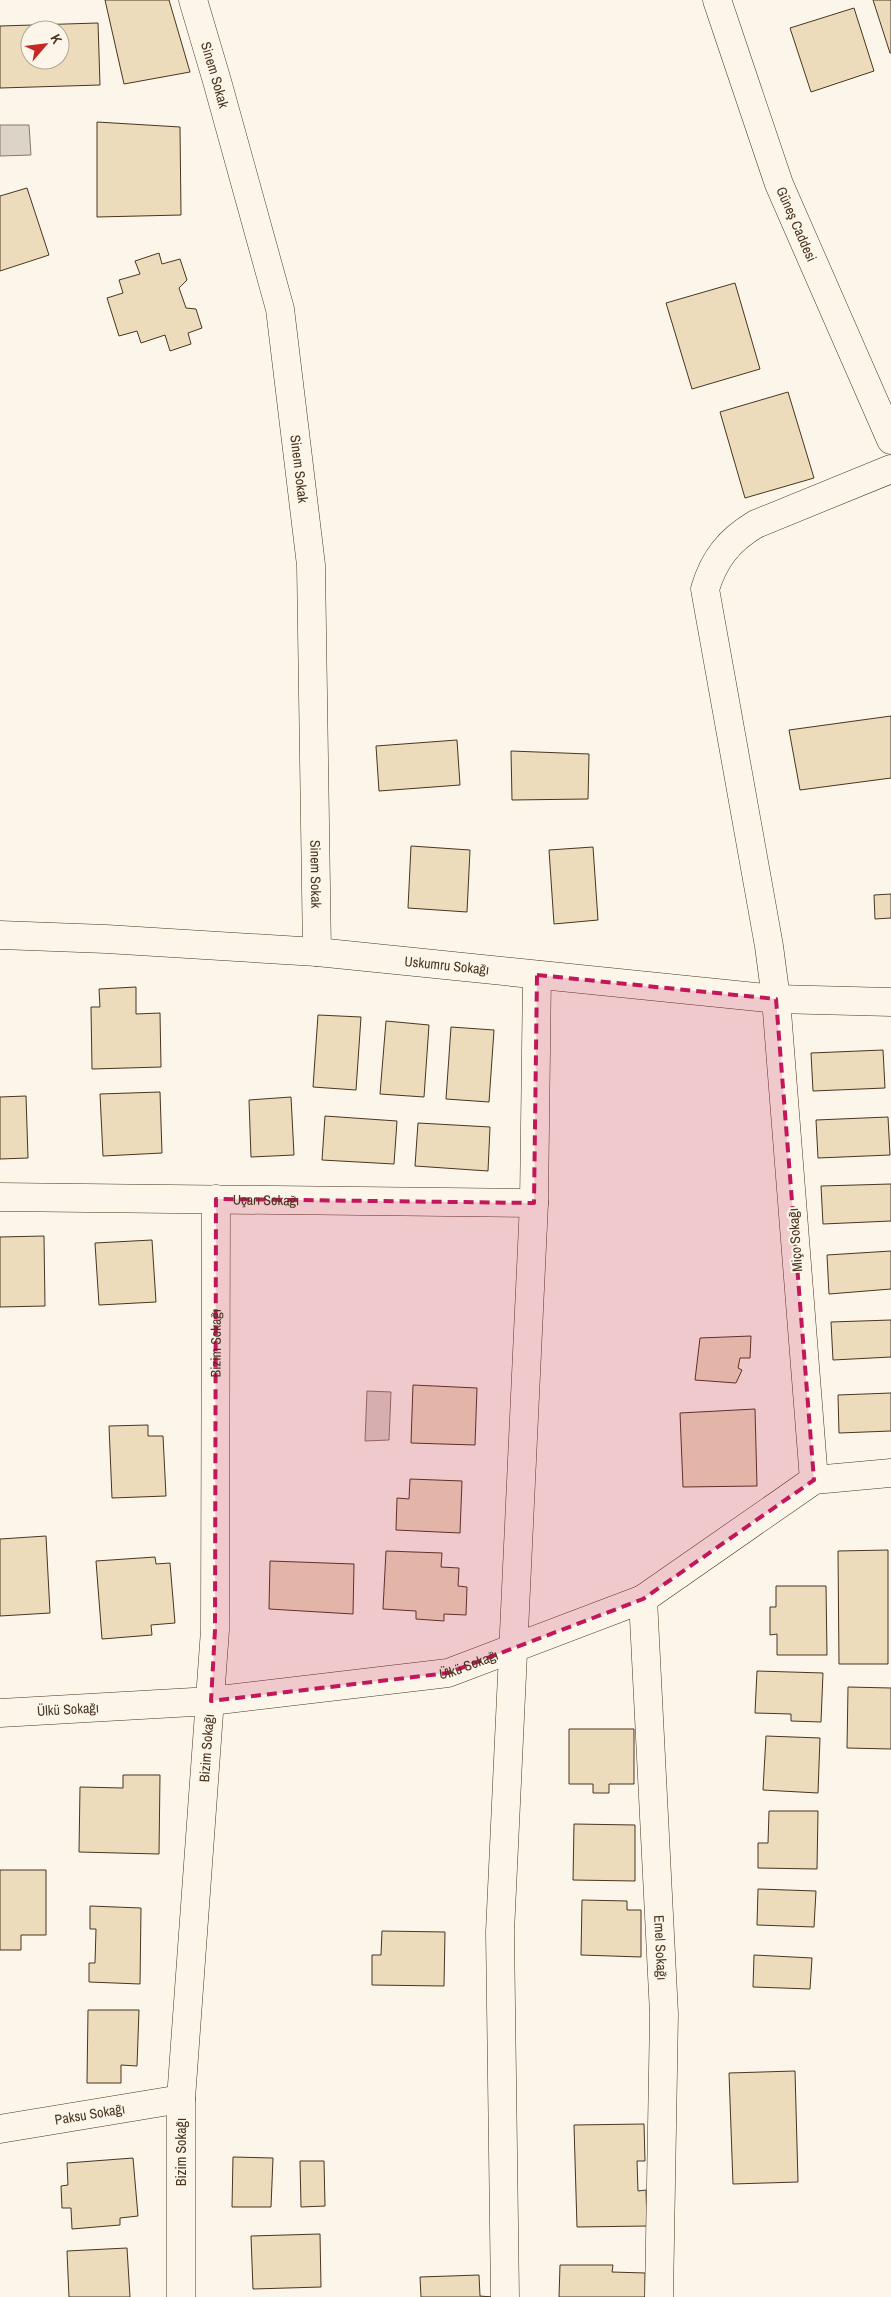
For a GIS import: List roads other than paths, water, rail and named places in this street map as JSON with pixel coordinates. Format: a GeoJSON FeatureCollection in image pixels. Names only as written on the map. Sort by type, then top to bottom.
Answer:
{"type":"FeatureCollection","features":[{"type":"Feature","properties":{"kind":"street","name":"Sinem Sokak"},"geometry":{"type":"LineString","coordinates":[[193,0],[280,309],[311,565],[317,952]]}},
{"type":"Feature","properties":{"kind":"street","name":"Güneş Caddesi"},"geometry":{"type":"LineString","coordinates":[[717,0],[779,184],[891,440]]}},
{"type":"Feature","properties":{"kind":"street","name":"Miço Sokağı"},"geometry":{"type":"LineString","coordinates":[[814,1480],[776,999],[769,946],[705,589],[711,571],[720,554],[743,532],[756,524],[891,469]]}},
{"type":"Feature","properties":{"kind":"street","name":"Uskumru Sokağı"},"geometry":{"type":"LineString","coordinates":[[0,935],[106,939],[317,952],[776,999],[891,1002]]}},
{"type":"Feature","properties":{"kind":"street"},"geometry":{"type":"LineString","coordinates":[[505,2297],[500,1932],[534,1203],[537,975]]}},
{"type":"Feature","properties":{"kind":"street","name":"Uçarı Sokağı"},"geometry":{"type":"LineString","coordinates":[[0,1197],[534,1203]]}},
{"type":"Feature","properties":{"kind":"street","name":"Bizim Sokağı"},"geometry":{"type":"LineString","coordinates":[[181,2297],[181,2099],[215,1630],[216,1199]]}},
{"type":"Feature","properties":{"kind":"street","name":"Ülkü Sokağı"},"geometry":{"type":"LineString","coordinates":[[0,1713],[210,1701],[448,1673],[643,1599],[814,1480],[891,1473]]}},
{"type":"Feature","properties":{"kind":"street","name":"Emel Sokağı"},"geometry":{"type":"LineString","coordinates":[[643,1599],[664,2014],[659,2297]]}},
{"type":"Feature","properties":{"kind":"street","name":"Paksu Sokağı"},"geometry":{"type":"LineString","coordinates":[[0,2129],[181,2099]]}}]}
